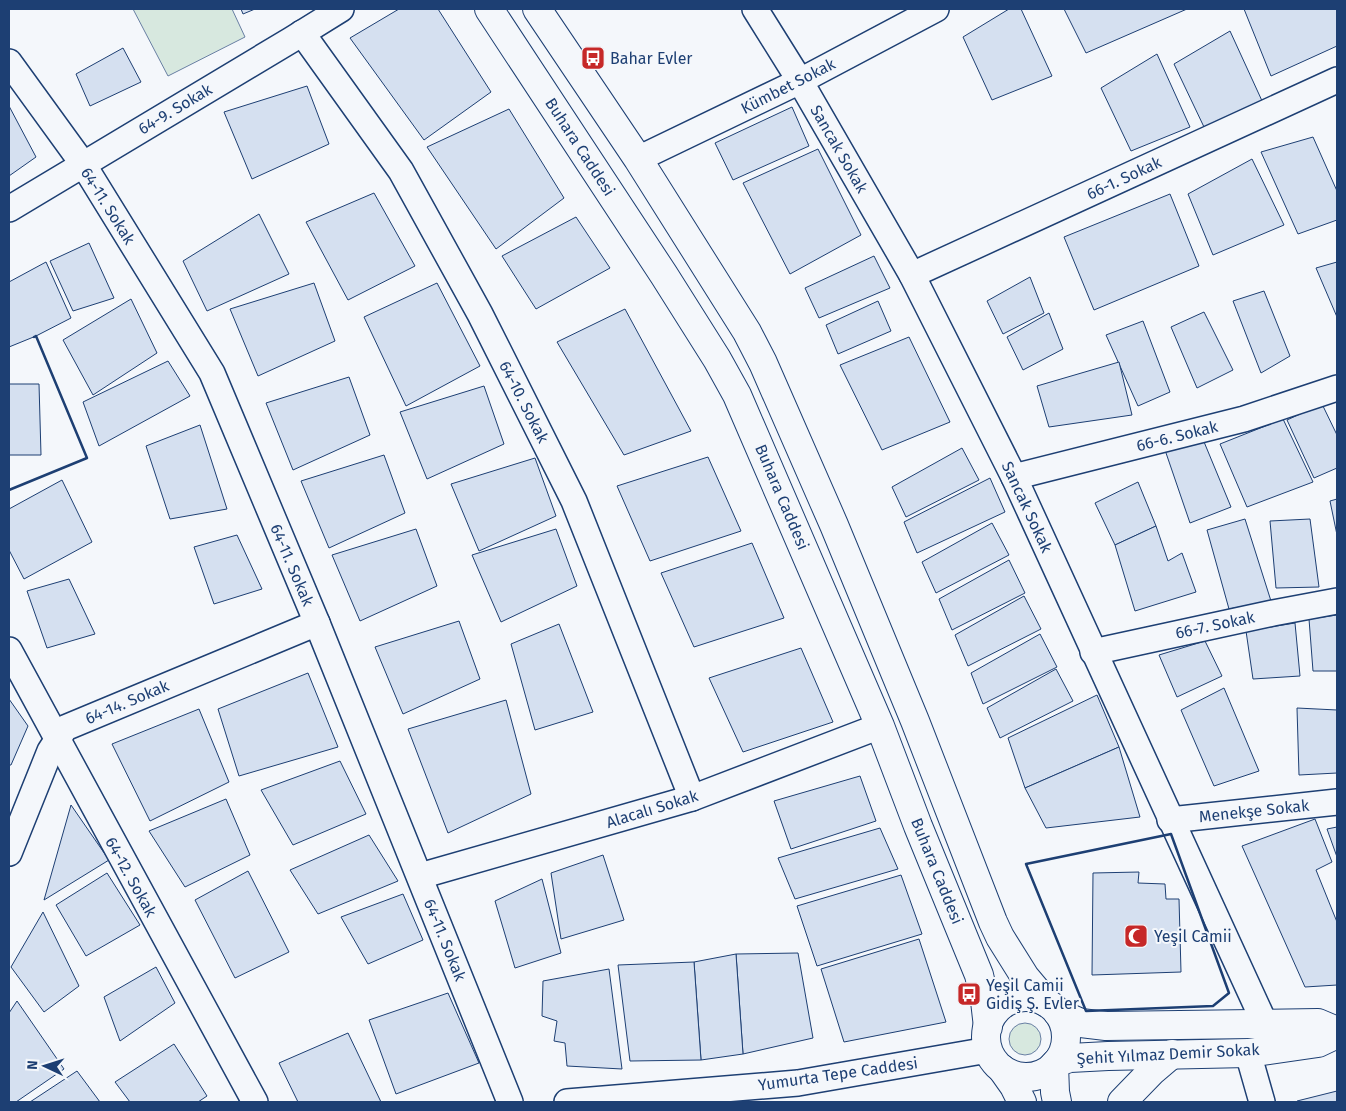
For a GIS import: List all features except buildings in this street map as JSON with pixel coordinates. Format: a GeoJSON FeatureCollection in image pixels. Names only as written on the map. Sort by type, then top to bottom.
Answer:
{"type":"FeatureCollection","features":[{"type":"Feature","properties":{"kind":"main road","name":"Buhara Caddesi"},"geometry":{"type":"LineString","coordinates":[[490,9],[664,275],[717,359],[737,395],[880,726],[918,826],[979,974],[993,1048],[1022,1102]]}},
{"type":"Feature","properties":{"kind":"main road","name":"Buhara Caddesi"},"geometry":{"type":"LineString","coordinates":[[537,9],[638,159],[747,332],[763,363],[834,525],[993,922],[1025,977],[1052,1008]]}},
{"type":"Feature","properties":{"kind":"main road"},"geometry":{"type":"LineString","coordinates":[[1022,997],[1030,998],[1052,1008],[1064,1027],[1064,1049],[1055,1063],[1045,1072],[1031,1076],[1016,1075],[993,1048],[990,1020],[1000,1007],[1022,997]]}},
{"type":"Feature","properties":{"kind":"main road","name":"Şehit Yılmaz Demir Sokak"},"geometry":{"type":"LineString","coordinates":[[1052,1008],[1081,1023],[1261,1042]]}},
{"type":"Feature","properties":{"kind":"main road","name":"Şehit Yılmaz Demir Sokak"},"geometry":{"type":"LineString","coordinates":[[1055,1063],[1070,1058],[1172,1054],[1261,1042],[1318,1023],[1337,1032]]}},
{"type":"Feature","properties":{"kind":"main road"},"geometry":{"type":"LineString","coordinates":[[1122,1102],[1152,1071],[1172,1054]]}},
{"type":"Feature","properties":{"kind":"main road"},"geometry":{"type":"LineString","coordinates":[[1055,1063],[1057,1102]]}},
{"type":"Feature","properties":{"kind":"street","name":"64-9. Sokak"},"geometry":{"type":"LineString","coordinates":[[9,209],[341,9]]}},
{"type":"Feature","properties":{"kind":"street","name":"Sancak Sokak"},"geometry":{"type":"LineString","coordinates":[[755,9],[800,81],[912,275],[1014,477],[1170,820],[1261,1042],[1262,1102]]}},
{"type":"Feature","properties":{"kind":"street","name":"Kümbet Sokak"},"geometry":{"type":"LineString","coordinates":[[638,159],[800,81],[936,9]]}},
{"type":"Feature","properties":{"kind":"street","name":"64-10. Sokak"},"geometry":{"type":"LineString","coordinates":[[302,33],[401,171],[480,314],[574,501],[692,798]]}},
{"type":"Feature","properties":{"kind":"street","name":"64-11. Sokak"},"geometry":{"type":"LineString","coordinates":[[9,62],[83,164],[212,373],[317,623],[510,1102]]}},
{"type":"Feature","properties":{"kind":"street","name":"66-1. Sokak"},"geometry":{"type":"LineString","coordinates":[[912,275],[1337,80]]}},
{"type":"Feature","properties":{"kind":"street","name":"66-6. Sokak"},"geometry":{"type":"LineString","coordinates":[[1014,477],[1244,420],[1337,388]]}},
{"type":"Feature","properties":{"kind":"street","name":"66-7. Sokak"},"geometry":{"type":"LineString","coordinates":[[1094,652],[1337,601]]}},
{"type":"Feature","properties":{"kind":"street","name":"64-14. Sokak"},"geometry":{"type":"LineString","coordinates":[[9,853],[50,751],[65,728],[317,623]]}},
{"type":"Feature","properties":{"kind":"street","name":"64-12. Sokak"},"geometry":{"type":"LineString","coordinates":[[9,650],[255,1102]]}},
{"type":"Feature","properties":{"kind":"street","name":"Alacalı Sokak"},"geometry":{"type":"LineString","coordinates":[[420,876],[692,798],[880,726]]}},
{"type":"Feature","properties":{"kind":"street","name":"Menekşe Sokak"},"geometry":{"type":"LineString","coordinates":[[1170,820],[1337,802]]}},
{"type":"Feature","properties":{"kind":"street","name":"Yumurta Tepe Caddesi"},"geometry":{"type":"LineString","coordinates":[[567,1102],[802,1092],[993,1048]]}},
{"type":"Feature","properties":{"kind":"shaded area"},"geometry":{"type":"Polygon","coordinates":[[[133,9],[232,9],[245,37],[168,76],[133,9]]]}},
{"type":"Feature","properties":{"kind":"shaded area"},"geometry":{"type":"Polygon","coordinates":[[[1025,1023],[1036,1028],[1041,1039],[1036,1050],[1025,1055],[1014,1050],[1009,1039],[1014,1028],[1025,1023]]]}},
{"type":"Feature","properties":{"kind":"wall"},"geometry":{"type":"LineString","coordinates":[[9,490],[87,458],[36,336],[34,337]]}},
{"type":"Feature","properties":{"kind":"wall"},"geometry":{"type":"LineString","coordinates":[[1171,834],[1229,993],[1213,1006],[1086,1011],[1026,864],[1171,834]]}},
{"type":"Feature","properties":{"kind":"place","name":"Bahar Evler"},"geometry":{"type":"Point","coordinates":[593,58]}},
{"type":"Feature","properties":{"kind":"place","name":"Yeşil Camii"},"geometry":{"type":"Point","coordinates":[1136,936]}},
{"type":"Feature","properties":{"kind":"place","name":"Yeşil Camii Gidiş Ş. Evler"},"geometry":{"type":"Point","coordinates":[969,994]}}]}
